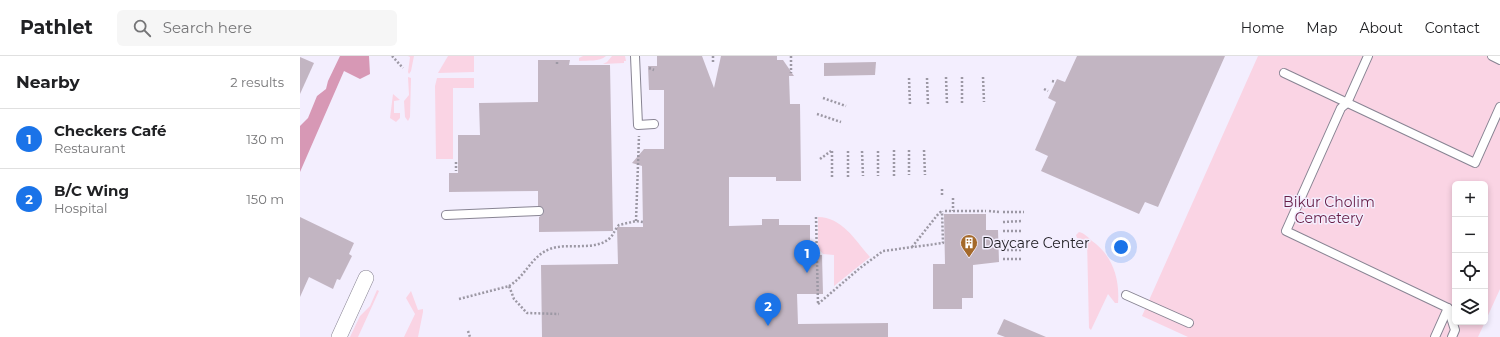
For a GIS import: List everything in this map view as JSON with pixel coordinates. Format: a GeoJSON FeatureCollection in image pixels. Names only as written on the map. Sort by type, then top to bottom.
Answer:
{"type":"FeatureCollection","features":[{"type":"Feature","properties":{"kind":"street"},"geometry":{"type":"LineString","coordinates":[[339,337],[366,278]]}},
{"type":"Feature","properties":{"kind":"lane"},"geometry":{"type":"LineString","coordinates":[[635,56],[638,125],[654,124]]}},
{"type":"Feature","properties":{"kind":"lane"},"geometry":{"type":"LineString","coordinates":[[1368,56],[1347,103],[1341,108],[1286,231],[1448,308],[1455,330],[1452,337]]}},
{"type":"Feature","properties":{"kind":"lane"},"geometry":{"type":"LineString","coordinates":[[1492,56],[1500,60]]}},
{"type":"Feature","properties":{"kind":"lane"},"geometry":{"type":"LineString","coordinates":[[1284,73],[1475,163],[1500,107]]}},
{"type":"Feature","properties":{"kind":"lane"},"geometry":{"type":"LineString","coordinates":[[446,215],[539,210]]}},
{"type":"Feature","properties":{"kind":"lane"},"geometry":{"type":"LineString","coordinates":[[1126,295],[1189,323]]}},
{"type":"Feature","properties":{"kind":"lane"},"geometry":{"type":"LineString","coordinates":[[1435,337],[1448,308]]}},
{"type":"Feature","properties":{"kind":"path"},"geometry":{"type":"LineString","coordinates":[[392,56],[403,68]]}},
{"type":"Feature","properties":{"kind":"path"},"geometry":{"type":"LineString","coordinates":[[713,56],[713,63]]}},
{"type":"Feature","properties":{"kind":"path"},"geometry":{"type":"LineString","coordinates":[[791,56],[791,73]]}},
{"type":"Feature","properties":{"kind":"path"},"geometry":{"type":"LineString","coordinates":[[649,68],[654,70]]}},
{"type":"Feature","properties":{"kind":"path"},"geometry":{"type":"LineString","coordinates":[[946,77],[946,104]]}},
{"type":"Feature","properties":{"kind":"path"},"geometry":{"type":"LineString","coordinates":[[962,77],[962,104]]}},
{"type":"Feature","properties":{"kind":"path"},"geometry":{"type":"LineString","coordinates":[[984,77],[984,102]]}},
{"type":"Feature","properties":{"kind":"path"},"geometry":{"type":"LineString","coordinates":[[909,78],[910,105]]}},
{"type":"Feature","properties":{"kind":"path"},"geometry":{"type":"LineString","coordinates":[[927,78],[928,105]]}},
{"type":"Feature","properties":{"kind":"path"},"geometry":{"type":"LineString","coordinates":[[1052,81],[1056,82]]}},
{"type":"Feature","properties":{"kind":"path"},"geometry":{"type":"LineString","coordinates":[[822,98],[846,106]]}},
{"type":"Feature","properties":{"kind":"path"},"geometry":{"type":"LineString","coordinates":[[818,114],[841,122]]}},
{"type":"Feature","properties":{"kind":"path"},"geometry":{"type":"LineString","coordinates":[[636,221],[639,146]]}},
{"type":"Feature","properties":{"kind":"path"},"geometry":{"type":"LineString","coordinates":[[894,150],[894,176]]}},
{"type":"Feature","properties":{"kind":"path"},"geometry":{"type":"LineString","coordinates":[[909,150],[909,175]]}},
{"type":"Feature","properties":{"kind":"path"},"geometry":{"type":"LineString","coordinates":[[924,150],[925,175]]}},
{"type":"Feature","properties":{"kind":"path"},"geometry":{"type":"LineString","coordinates":[[820,159],[832,151],[832,177]]}},
{"type":"Feature","properties":{"kind":"path"},"geometry":{"type":"LineString","coordinates":[[848,151],[848,177]]}},
{"type":"Feature","properties":{"kind":"path"},"geometry":{"type":"LineString","coordinates":[[862,151],[863,176]]}},
{"type":"Feature","properties":{"kind":"path"},"geometry":{"type":"LineString","coordinates":[[878,151],[878,176]]}},
{"type":"Feature","properties":{"kind":"path"},"geometry":{"type":"LineString","coordinates":[[456,162],[456,170]]}},
{"type":"Feature","properties":{"kind":"path"},"geometry":{"type":"LineString","coordinates":[[942,189],[942,198]]}},
{"type":"Feature","properties":{"kind":"path"},"geometry":{"type":"LineString","coordinates":[[953,198],[953,211]]}},
{"type":"Feature","properties":{"kind":"path"},"geometry":{"type":"LineString","coordinates":[[816,217],[818,304],[860,268],[883,251],[943,244],[942,211],[912,247]]}},
{"type":"Feature","properties":{"kind":"path"},"geometry":{"type":"LineString","coordinates":[[945,211],[999,212]]}},
{"type":"Feature","properties":{"kind":"path"},"geometry":{"type":"LineString","coordinates":[[1003,212],[1024,212]]}},
{"type":"Feature","properties":{"kind":"path"},"geometry":{"type":"LineString","coordinates":[[459,299],[509,286],[516,282],[532,260],[551,248],[604,242],[610,238],[619,225],[636,221],[643,222]]}},
{"type":"Feature","properties":{"kind":"path"},"geometry":{"type":"LineString","coordinates":[[1003,222],[1024,221]]}},
{"type":"Feature","properties":{"kind":"path"},"geometry":{"type":"LineString","coordinates":[[1003,231],[1023,231]]}},
{"type":"Feature","properties":{"kind":"path"},"geometry":{"type":"LineString","coordinates":[[1003,241],[1023,241]]}},
{"type":"Feature","properties":{"kind":"path"},"geometry":{"type":"LineString","coordinates":[[1003,250],[1023,250]]}},
{"type":"Feature","properties":{"kind":"path"},"geometry":{"type":"LineString","coordinates":[[1003,259],[1023,259]]}},
{"type":"Feature","properties":{"kind":"path"},"geometry":{"type":"LineString","coordinates":[[509,286],[514,299],[527,313],[559,314]]}},
{"type":"Feature","properties":{"kind":"path"},"geometry":{"type":"LineString","coordinates":[[468,331],[470,337]]}},
{"type":"Feature","properties":{"kind":"green space"},"geometry":{"type":"Polygon","coordinates":[[[408,56],[414,56],[409,74],[410,57],[408,56]]]}},
{"type":"Feature","properties":{"kind":"green space"},"geometry":{"type":"Polygon","coordinates":[[[448,56],[474,56],[474,72],[438,73],[448,56]]]}},
{"type":"Feature","properties":{"kind":"green space"},"geometry":{"type":"Polygon","coordinates":[[[583,56],[606,56],[597,60],[579,61],[579,58],[583,56]]]}},
{"type":"Feature","properties":{"kind":"green space"},"geometry":{"type":"Polygon","coordinates":[[[612,56],[625,56],[626,61],[624,61],[624,63],[603,64],[612,56]]]}},
{"type":"Feature","properties":{"kind":"green space","name":"Bikur Cholim Cemetery"},"geometry":{"type":"Polygon","coordinates":[[[1258,56],[1500,56],[1500,289],[1488,315],[1488,181],[1452,181],[1452,325],[1484,325],[1478,337],[1188,337],[1142,316],[1258,56]]]}},
{"type":"Feature","properties":{"kind":"green space"},"geometry":{"type":"Polygon","coordinates":[[[408,77],[411,78],[410,117],[408,121],[405,117],[404,101],[409,95],[408,77]]]}},
{"type":"Feature","properties":{"kind":"green space"},"geometry":{"type":"Polygon","coordinates":[[[437,78],[474,78],[474,88],[453,88],[453,159],[436,159],[435,86],[437,78]]]}},
{"type":"Feature","properties":{"kind":"green space"},"geometry":{"type":"Polygon","coordinates":[[[393,94],[400,100],[394,101],[394,113],[400,113],[400,118],[396,122],[390,118],[393,94]]]}},
{"type":"Feature","properties":{"kind":"green space"},"geometry":{"type":"Polygon","coordinates":[[[818,217],[827,218],[841,225],[870,257],[834,286],[834,255],[823,254],[818,248],[818,217]]]}},
{"type":"Feature","properties":{"kind":"green space"},"geometry":{"type":"Polygon","coordinates":[[[1079,232],[1083,233],[1105,253],[1110,260],[1118,285],[1118,303],[1115,303],[1108,294],[1091,330],[1089,328],[1087,240],[1077,238],[1076,235],[1079,232]]]}},
{"type":"Feature","properties":{"kind":"green space"},"geometry":{"type":"Polygon","coordinates":[[[377,290],[379,291],[358,337],[350,337],[360,316],[370,306],[377,290]]]}},
{"type":"Feature","properties":{"kind":"green space"},"geometry":{"type":"Polygon","coordinates":[[[411,291],[418,310],[423,309],[423,312],[418,337],[404,337],[415,314],[406,298],[411,291]]]}},
{"type":"Feature","properties":{"kind":"shaded area"},"geometry":{"type":"Polygon","coordinates":[[[340,56],[369,56],[370,74],[360,79],[344,71],[300,172],[300,126],[308,118],[317,96],[326,89],[328,81],[340,56]]]}},
{"type":"Feature","properties":{"kind":"building"},"geometry":{"type":"Polygon","coordinates":[[[657,56],[702,56],[714,88],[721,56],[777,56],[777,60],[783,60],[794,76],[789,76],[790,104],[800,104],[801,181],[776,181],[776,177],[729,177],[729,226],[762,225],[762,219],[779,219],[779,225],[810,225],[810,255],[822,255],[823,294],[797,294],[798,324],[888,323],[888,337],[542,337],[541,265],[618,264],[617,227],[643,227],[642,166],[632,163],[644,149],[664,149],[664,90],[649,90],[648,66],[657,66],[657,56]]]}},
{"type":"Feature","properties":{"kind":"building"},"geometry":{"type":"Polygon","coordinates":[[[1077,56],[1225,56],[1158,207],[1145,202],[1139,214],[1041,171],[1048,156],[1035,150],[1056,102],[1048,98],[1057,79],[1065,82],[1077,56]]]}},
{"type":"Feature","properties":{"kind":"building"},"geometry":{"type":"Polygon","coordinates":[[[300,57],[314,63],[300,94],[300,57]]]}},
{"type":"Feature","properties":{"kind":"building"},"geometry":{"type":"Polygon","coordinates":[[[538,60],[570,60],[569,65],[610,65],[613,231],[539,232],[539,217],[544,211],[543,208],[538,206],[538,191],[449,192],[449,173],[458,173],[458,135],[480,135],[479,103],[538,102],[538,60]]]}},
{"type":"Feature","properties":{"kind":"building"},"geometry":{"type":"Polygon","coordinates":[[[876,62],[875,75],[824,76],[824,63],[876,62]]]}},
{"type":"Feature","properties":{"kind":"building","name":"Daycare Center"},"geometry":{"type":"Polygon","coordinates":[[[944,214],[986,214],[986,230],[998,230],[999,262],[973,265],[973,298],[962,298],[962,309],[933,309],[933,264],[945,264],[944,214]]]}},
{"type":"Feature","properties":{"kind":"building"},"geometry":{"type":"Polygon","coordinates":[[[300,217],[354,243],[349,254],[352,256],[340,280],[337,279],[333,289],[309,277],[300,297],[300,217]]]}},
{"type":"Feature","properties":{"kind":"building"},"geometry":{"type":"Polygon","coordinates":[[[1004,319],[1046,337],[1005,337],[997,334],[1004,319]]]}},
{"type":"Feature","properties":{"kind":"place","name":"Daycare Center"},"geometry":{"type":"Point","coordinates":[969,258]}},
{"type":"Feature","properties":{"kind":"place","name":"Checkers Café"},"geometry":{"type":"Point","coordinates":[807,273]}},
{"type":"Feature","properties":{"kind":"place","name":"B/C Wing"},"geometry":{"type":"Point","coordinates":[768,326]}}]}
